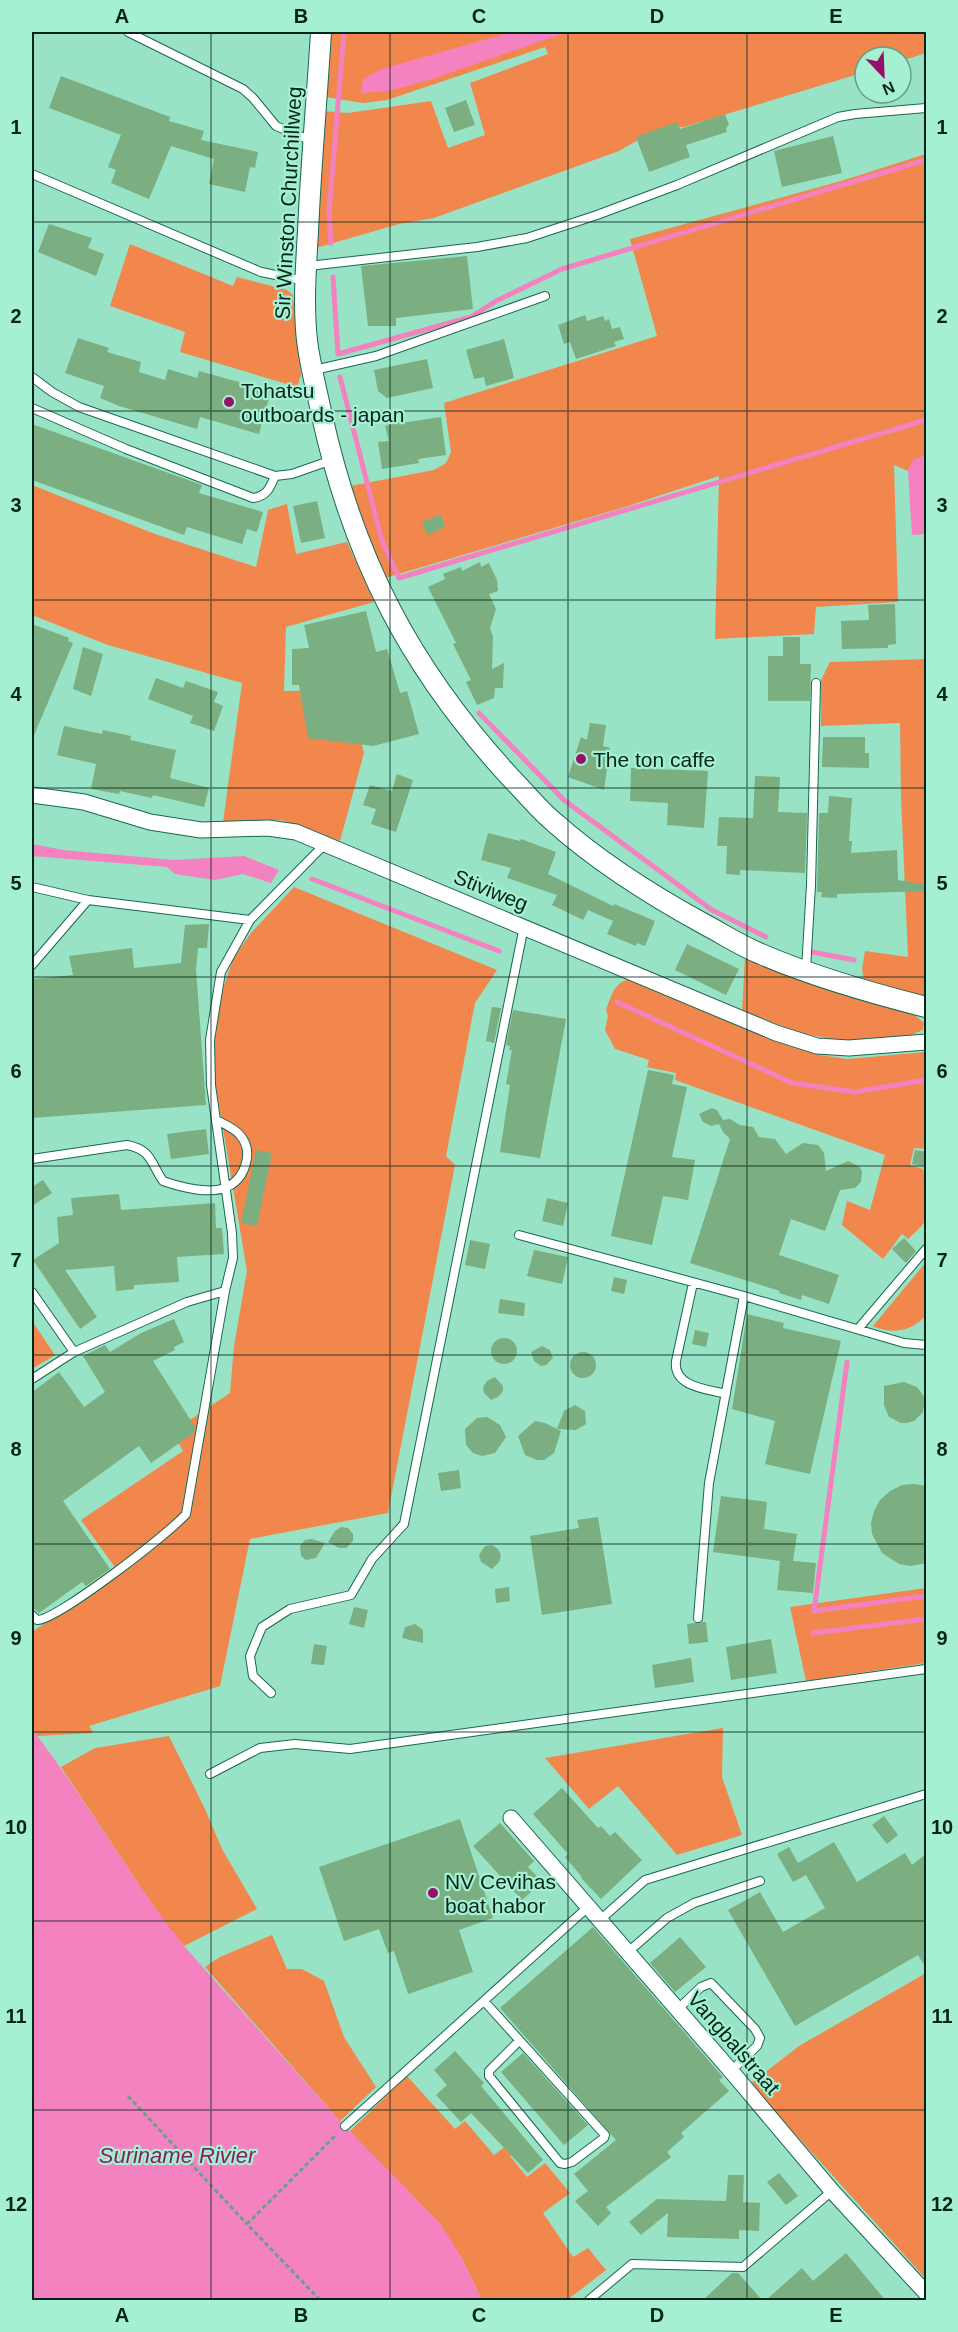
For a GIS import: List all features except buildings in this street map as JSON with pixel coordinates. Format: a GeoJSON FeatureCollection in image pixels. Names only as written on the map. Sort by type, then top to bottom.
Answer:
{"type":"FeatureCollection","features":[{"type":"Feature","properties":{"kind":"street","name":"Sir Winston Churchillweg"},"geometry":{"type":"LineString","coordinates":[[321,32],[306,274],[307,338],[312,370],[332,460],[358,538],[390,612],[429,678],[489,754],[552,821],[606,864],[677,909],[760,954],[855,988],[927,1007]]}},
{"type":"Feature","properties":{"kind":"street","name":"Stiviweg"},"geometry":{"type":"LineString","coordinates":[[32,795],[84,802],[150,822],[201,830],[268,828],[296,832],[776,1033],[817,1046],[849,1048],[927,1042]]}},
{"type":"Feature","properties":{"kind":"street","name":"Vangbalstraat"},"geometry":{"type":"LineString","coordinates":[[511,1818],[832,2191],[927,2293]]}},
{"type":"Feature","properties":{"kind":"lane"},"geometry":{"type":"LineString","coordinates":[[128,32],[243,89],[254,98],[276,126],[313,141]]}},
{"type":"Feature","properties":{"kind":"lane"},"geometry":{"type":"LineString","coordinates":[[32,174],[261,272],[306,274],[527,238],[677,185],[838,117],[927,108]]}},
{"type":"Feature","properties":{"kind":"lane"},"geometry":{"type":"LineString","coordinates":[[312,370],[376,356],[545,296]]}},
{"type":"Feature","properties":{"kind":"lane"},"geometry":{"type":"LineString","coordinates":[[32,377],[52,392],[79,407],[275,476],[292,474],[332,460]]}},
{"type":"Feature","properties":{"kind":"lane"},"geometry":{"type":"LineString","coordinates":[[32,408],[126,449],[253,498],[260,497],[269,490],[275,476]]}},
{"type":"Feature","properties":{"kind":"lane"},"geometry":{"type":"LineString","coordinates":[[806,971],[811,885],[816,683]]}},
{"type":"Feature","properties":{"kind":"lane"},"geometry":{"type":"LineString","coordinates":[[32,1615],[37,1620],[43,1620],[57,1613],[114,1573],[186,1514],[225,1291],[233,1258],[227,1187],[211,1085],[210,1040],[221,972],[250,920],[324,844]]}},
{"type":"Feature","properties":{"kind":"lane"},"geometry":{"type":"LineString","coordinates":[[32,887],[88,900],[250,920]]}},
{"type":"Feature","properties":{"kind":"lane"},"geometry":{"type":"LineString","coordinates":[[32,965],[88,900]]}},
{"type":"Feature","properties":{"kind":"lane"},"geometry":{"type":"LineString","coordinates":[[271,1693],[254,1676],[250,1656],[262,1627],[290,1609],[351,1595],[372,1559],[404,1524],[524,926]]}},
{"type":"Feature","properties":{"kind":"lane"},"geometry":{"type":"LineString","coordinates":[[32,1159],[127,1145],[140,1148],[149,1155],[163,1181],[201,1190],[227,1187],[237,1179],[247,1165],[247,1154],[240,1135],[216,1120]]}},
{"type":"Feature","properties":{"kind":"lane"},"geometry":{"type":"LineString","coordinates":[[519,1234],[744,1296],[904,1344],[927,1345]]}},
{"type":"Feature","properties":{"kind":"lane"},"geometry":{"type":"LineString","coordinates":[[858,1329],[927,1249]]}},
{"type":"Feature","properties":{"kind":"lane"},"geometry":{"type":"LineString","coordinates":[[693,1283],[676,1361],[677,1374],[687,1383],[726,1394]]}},
{"type":"Feature","properties":{"kind":"lane"},"geometry":{"type":"LineString","coordinates":[[32,1379],[74,1352],[187,1302],[225,1291]]}},
{"type":"Feature","properties":{"kind":"lane"},"geometry":{"type":"LineString","coordinates":[[32,1292],[74,1352]]}},
{"type":"Feature","properties":{"kind":"lane"},"geometry":{"type":"LineString","coordinates":[[698,1618],[709,1483],[744,1296]]}},
{"type":"Feature","properties":{"kind":"lane"},"geometry":{"type":"LineString","coordinates":[[210,1774],[260,1748],[295,1744],[350,1749],[927,1669]]}},
{"type":"Feature","properties":{"kind":"lane"},"geometry":{"type":"LineString","coordinates":[[600,1920],[645,1880],[927,1794]]}},
{"type":"Feature","properties":{"kind":"lane"},"geometry":{"type":"LineString","coordinates":[[627,1952],[667,1918],[694,1903],[760,1881]]}},
{"type":"Feature","properties":{"kind":"lane"},"geometry":{"type":"LineString","coordinates":[[345,2126],[588,1907]]}},
{"type":"Feature","properties":{"kind":"lane"},"geometry":{"type":"LineString","coordinates":[[677,2010],[701,1987],[711,1983],[755,2029],[760,2038],[757,2046],[731,2071]]}},
{"type":"Feature","properties":{"kind":"lane"},"geometry":{"type":"LineString","coordinates":[[484,2001],[605,2135],[569,2164],[560,2163],[489,2076],[489,2071],[519,2041]]}},
{"type":"Feature","properties":{"kind":"lane"},"geometry":{"type":"LineString","coordinates":[[589,2301],[632,2264],[743,2267],[832,2191]]}},
{"type":"Feature","properties":{"kind":"path"},"geometry":{"type":"LineString","coordinates":[[128,2096],[320,2301]]}},
{"type":"Feature","properties":{"kind":"path"},"geometry":{"type":"LineString","coordinates":[[247,2224],[345,2126]]}},
{"type":"Feature","properties":{"kind":"shaded area"},"geometry":{"type":"Polygon","coordinates":[[[330,32],[926,32],[926,53],[913,57],[913,45],[853,45],[853,76],[684,127],[659,131],[619,151],[434,218],[399,224],[316,248],[323,111],[348,113],[431,101],[448,148],[485,135],[470,83],[548,54],[545,47],[387,100],[363,103],[326,97],[330,32]]]}},
{"type":"Feature","properties":{"kind":"shaded area"},"geometry":{"type":"Polygon","coordinates":[[[926,154],[926,455],[915,461],[908,471],[894,465],[898,602],[816,607],[814,634],[715,639],[719,476],[625,507],[385,578],[365,535],[350,486],[434,470],[446,463],[451,452],[444,403],[657,336],[630,239],[841,181],[926,154]]]}},
{"type":"Feature","properties":{"kind":"shaded area"},"geometry":{"type":"Polygon","coordinates":[[[130,244],[233,286],[237,277],[287,290],[293,295],[301,375],[297,387],[180,352],[185,332],[110,306],[130,244]]]}},
{"type":"Feature","properties":{"kind":"shaded area"},"geometry":{"type":"Polygon","coordinates":[[[32,485],[155,534],[256,567],[268,510],[287,504],[296,554],[347,542],[374,602],[286,627],[284,691],[347,690],[364,753],[340,841],[281,820],[223,822],[242,683],[108,645],[32,615],[32,485]]]}},
{"type":"Feature","properties":{"kind":"shaded area"},"geometry":{"type":"Polygon","coordinates":[[[926,659],[926,996],[864,980],[862,969],[865,951],[908,957],[900,723],[821,726],[821,680],[830,662],[926,659]]]}},
{"type":"Feature","properties":{"kind":"shaded area"},"geometry":{"type":"Polygon","coordinates":[[[294,887],[497,970],[475,1003],[446,1156],[455,1165],[388,1513],[250,1539],[220,1686],[89,1726],[93,1733],[37,1736],[32,1729],[32,1632],[119,1573],[81,1520],[183,1451],[172,1432],[230,1393],[234,1346],[247,1271],[215,1081],[214,1036],[221,995],[233,959],[251,933],[294,887]]]}},
{"type":"Feature","properties":{"kind":"shaded area"},"geometry":{"type":"Polygon","coordinates":[[[745,957],[841,994],[912,1013],[924,1023],[923,1030],[904,1038],[843,1041],[800,1033],[742,1011],[745,957]]]}},
{"type":"Feature","properties":{"kind":"shaded area"},"geometry":{"type":"Polygon","coordinates":[[[631,979],[788,1045],[821,1055],[847,1059],[926,1052],[926,1149],[914,1148],[910,1165],[923,1169],[926,1180],[927,1212],[921,1226],[908,1239],[902,1234],[883,1259],[842,1225],[847,1201],[870,1210],[885,1155],[675,1080],[676,1073],[647,1067],[649,1060],[615,1049],[605,1030],[608,1016],[606,1010],[617,986],[631,979]]]}},
{"type":"Feature","properties":{"kind":"shaded area"},"geometry":{"type":"Polygon","coordinates":[[[926,1262],[926,1315],[915,1325],[902,1330],[887,1330],[873,1326],[926,1262]]]}},
{"type":"Feature","properties":{"kind":"shaded area"},"geometry":{"type":"Polygon","coordinates":[[[32,1321],[55,1355],[32,1369],[32,1321]]]}},
{"type":"Feature","properties":{"kind":"shaded area"},"geometry":{"type":"Polygon","coordinates":[[[926,1588],[926,1663],[806,1681],[790,1607],[926,1588]]]}},
{"type":"Feature","properties":{"kind":"shaded area"},"geometry":{"type":"Polygon","coordinates":[[[723,1728],[722,1777],[742,1835],[677,1855],[618,1786],[589,1809],[545,1758],[723,1728]]]}},
{"type":"Feature","properties":{"kind":"shaded area"},"geometry":{"type":"Polygon","coordinates":[[[169,1736],[222,1849],[257,1909],[184,1946],[161,1918],[61,1767],[95,1748],[169,1736]]]}},
{"type":"Feature","properties":{"kind":"shaded area"},"geometry":{"type":"Polygon","coordinates":[[[272,1935],[287,1969],[302,1969],[324,1981],[344,2037],[376,2087],[340,2121],[205,1967],[220,1957],[272,1935]]]}},
{"type":"Feature","properties":{"kind":"shaded area"},"geometry":{"type":"Polygon","coordinates":[[[926,1973],[926,2279],[750,2084],[799,2046],[926,1973]]]}},
{"type":"Feature","properties":{"kind":"shaded area"},"geometry":{"type":"Polygon","coordinates":[[[407,2076],[455,2129],[465,2121],[494,2155],[519,2136],[526,2142],[510,2156],[527,2177],[545,2163],[570,2193],[543,2213],[573,2257],[588,2248],[606,2270],[567,2300],[482,2300],[460,2255],[350,2131],[407,2076]]]}},
{"type":"Feature","properties":{"kind":"water"},"geometry":{"type":"Polygon","coordinates":[[[512,32],[568,32],[426,81],[389,91],[361,93],[363,79],[382,69],[512,32]]]}},
{"type":"Feature","properties":{"kind":"water"},"geometry":{"type":"Polygon","coordinates":[[[926,455],[926,534],[912,535],[908,471],[913,460],[926,455]]]}},
{"type":"Feature","properties":{"kind":"water"},"geometry":{"type":"Polygon","coordinates":[[[32,844],[63,850],[174,860],[244,856],[279,870],[271,883],[243,874],[215,880],[175,874],[167,867],[32,856],[32,844]]]}},
{"type":"Feature","properties":{"kind":"water","name":"Suriname Rivier"},"geometry":{"type":"Polygon","coordinates":[[[32,1729],[184,1946],[340,2121],[440,2223],[460,2255],[482,2300],[32,2300],[32,1729]]]}},
{"type":"Feature","properties":{"kind":"waterway"},"geometry":{"type":"LineString","coordinates":[[331,243],[329,212],[344,32]]}},
{"type":"Feature","properties":{"kind":"waterway"},"geometry":{"type":"LineString","coordinates":[[333,277],[338,354],[471,317],[496,301],[562,269],[926,160]]}},
{"type":"Feature","properties":{"kind":"waterway"},"geometry":{"type":"LineString","coordinates":[[340,377],[382,541],[399,578],[926,420]]}},
{"type":"Feature","properties":{"kind":"waterway"},"geometry":{"type":"LineString","coordinates":[[479,713],[564,800],[712,910],[766,937]]}},
{"type":"Feature","properties":{"kind":"waterway"},"geometry":{"type":"LineString","coordinates":[[312,879],[499,951]]}},
{"type":"Feature","properties":{"kind":"waterway"},"geometry":{"type":"LineString","coordinates":[[812,952],[854,960]]}},
{"type":"Feature","properties":{"kind":"waterway"},"geometry":{"type":"LineString","coordinates":[[617,1002],[792,1083],[855,1092],[926,1080]]}},
{"type":"Feature","properties":{"kind":"waterway"},"geometry":{"type":"LineString","coordinates":[[847,1362],[814,1611],[926,1596]]}},
{"type":"Feature","properties":{"kind":"waterway"},"geometry":{"type":"LineString","coordinates":[[813,1633],[926,1619]]}},
{"type":"Feature","properties":{"kind":"place","name":"Tohatsu outboards - japan"},"geometry":{"type":"Point","coordinates":[229,402]}},
{"type":"Feature","properties":{"kind":"place","name":"The ton caffe"},"geometry":{"type":"Point","coordinates":[581,759]}},
{"type":"Feature","properties":{"kind":"place","name":"NV Cevihas boat habor"},"geometry":{"type":"Point","coordinates":[433,1893]}}]}
